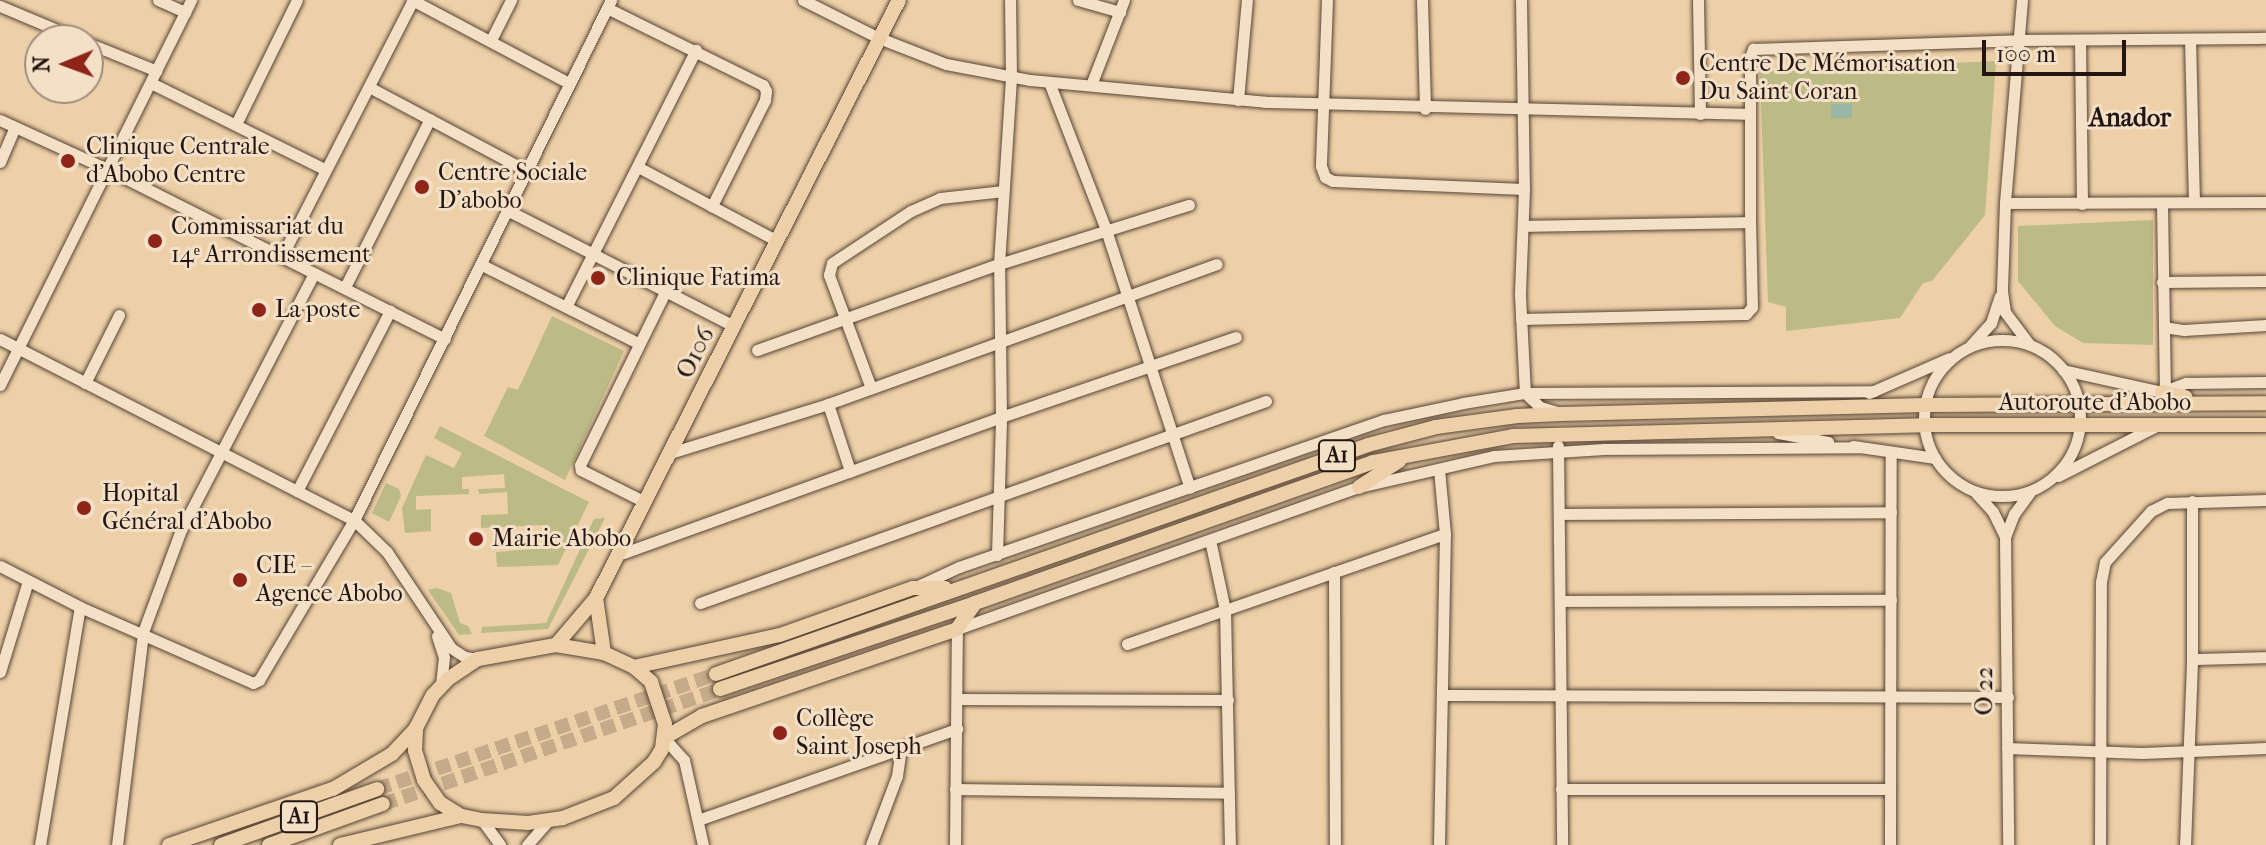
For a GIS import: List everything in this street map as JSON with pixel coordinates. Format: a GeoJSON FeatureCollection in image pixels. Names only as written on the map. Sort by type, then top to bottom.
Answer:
{"type":"FeatureCollection","features":[{"type":"Feature","properties":{"kind":"main road","name":"O106"},"geometry":{"type":"LineString","coordinates":[[556,645],[596,598],[899,0]]}},
{"type":"Feature","properties":{"kind":"main road"},"geometry":{"type":"LineString","coordinates":[[2164,390],[2209,403]]}},
{"type":"Feature","properties":{"kind":"main road","name":"Autoroute d'Abobo"},"geometry":{"type":"LineString","coordinates":[[1925,405],[2266,403]]}},
{"type":"Feature","properties":{"kind":"main road","name":"A1"},"geometry":{"type":"LineString","coordinates":[[716,674],[1368,445],[1436,427],[1517,416],[1561,414],[1925,405]]}},
{"type":"Feature","properties":{"kind":"main road","name":"Autoroute d'Abobo"},"geometry":{"type":"LineString","coordinates":[[1924,425],[2266,425]]}},
{"type":"Feature","properties":{"kind":"main road","name":"A1"},"geometry":{"type":"LineString","coordinates":[[720,689],[975,603],[1373,462],[1409,454],[1513,436],[1924,425]]}},
{"type":"Feature","properties":{"kind":"main road"},"geometry":{"type":"LineString","coordinates":[[1359,487],[1409,454]]}},
{"type":"Feature","properties":{"kind":"main road"},"geometry":{"type":"LineString","coordinates":[[634,667],[750,643],[913,588],[954,589]]}},
{"type":"Feature","properties":{"kind":"main road"},"geometry":{"type":"LineString","coordinates":[[596,598],[604,653]]}},
{"type":"Feature","properties":{"kind":"main road"},"geometry":{"type":"LineString","coordinates":[[664,738],[702,716],[957,629],[975,603]]}},
{"type":"Feature","properties":{"kind":"main road"},"geometry":{"type":"LineString","coordinates":[[556,645],[604,653],[634,667],[651,682],[659,698],[664,738],[654,762],[622,793],[589,811],[548,821],[482,820],[461,816],[440,803],[424,780],[415,750],[416,728],[422,712],[441,686],[478,659],[556,645]]}},
{"type":"Feature","properties":{"kind":"main road"},"geometry":{"type":"LineString","coordinates":[[169,845],[333,789],[392,754],[416,728]]}},
{"type":"Feature","properties":{"kind":"main road","name":"A1"},"geometry":{"type":"LineString","coordinates":[[221,845],[377,789]]}},
{"type":"Feature","properties":{"kind":"main road","name":"A1"},"geometry":{"type":"LineString","coordinates":[[269,845],[383,804]]}},
{"type":"Feature","properties":{"kind":"main road"},"geometry":{"type":"LineString","coordinates":[[340,845],[461,816]]}},
{"type":"Feature","properties":{"kind":"street"},"geometry":{"type":"LineString","coordinates":[[158,0],[185,12]]}},
{"type":"Feature","properties":{"kind":"street"},"geometry":{"type":"LineString","coordinates":[[0,385],[191,0]]}},
{"type":"Feature","properties":{"kind":"street"},"geometry":{"type":"LineString","coordinates":[[236,124],[297,0]]}},
{"type":"Feature","properties":{"kind":"street"},"geometry":{"type":"LineString","coordinates":[[282,256],[412,0],[569,83]]}},
{"type":"Feature","properties":{"kind":"street"},"geometry":{"type":"LineString","coordinates":[[491,40],[511,0]]}},
{"type":"Feature","properties":{"kind":"street"},"geometry":{"type":"LineString","coordinates":[[803,0],[879,38],[960,68],[1011,78],[1238,100],[1425,109],[1749,114]]}},
{"type":"Feature","properties":{"kind":"street"},"geometry":{"type":"LineString","coordinates":[[997,555],[1001,417],[999,264],[1011,78],[1010,0]]}},
{"type":"Feature","properties":{"kind":"street"},"geometry":{"type":"LineString","coordinates":[[1078,0],[1120,12]]}},
{"type":"Feature","properties":{"kind":"street"},"geometry":{"type":"LineString","coordinates":[[1091,85],[1124,0]]}},
{"type":"Feature","properties":{"kind":"street"},"geometry":{"type":"LineString","coordinates":[[1238,100],[1247,0]]}},
{"type":"Feature","properties":{"kind":"street"},"geometry":{"type":"LineString","coordinates":[[1327,0],[1321,166],[1325,177],[1333,181],[1524,189]]}},
{"type":"Feature","properties":{"kind":"street"},"geometry":{"type":"LineString","coordinates":[[1422,0],[1425,109]]}},
{"type":"Feature","properties":{"kind":"street"},"geometry":{"type":"LineString","coordinates":[[1521,0],[1524,189],[1521,319],[1525,393],[1540,407],[1561,414]]}},
{"type":"Feature","properties":{"kind":"street"},"geometry":{"type":"LineString","coordinates":[[1698,0],[1700,114]]}},
{"type":"Feature","properties":{"kind":"street"},"geometry":{"type":"LineString","coordinates":[[2022,0],[2005,203],[2002,291],[2005,312],[2029,344],[2063,370],[2164,390],[2186,383],[2266,382]]}},
{"type":"Feature","properties":{"kind":"street"},"geometry":{"type":"LineString","coordinates":[[0,566],[80,607],[256,683],[354,520],[609,4],[763,85],[765,100],[712,206]]}},
{"type":"Feature","properties":{"kind":"street"},"geometry":{"type":"LineString","coordinates":[[0,6],[43,24]]}},
{"type":"Feature","properties":{"kind":"street"},"geometry":{"type":"LineString","coordinates":[[1521,319],[1750,312],[1749,114],[1750,57],[1753,49],[2018,40],[2266,38]]}},
{"type":"Feature","properties":{"kind":"street"},"geometry":{"type":"LineString","coordinates":[[2190,39],[2194,202]]}},
{"type":"Feature","properties":{"kind":"street"},"geometry":{"type":"LineString","coordinates":[[2080,40],[2082,204]]}},
{"type":"Feature","properties":{"kind":"street"},"geometry":{"type":"LineString","coordinates":[[104,49],[157,71]]}},
{"type":"Feature","properties":{"kind":"street"},"geometry":{"type":"LineString","coordinates":[[567,305],[696,50]]}},
{"type":"Feature","properties":{"kind":"street"},"geometry":{"type":"LineString","coordinates":[[1049,82],[1106,230],[1125,298],[1174,433],[1190,488]]}},
{"type":"Feature","properties":{"kind":"street"},"geometry":{"type":"LineString","coordinates":[[151,83],[326,170]]}},
{"type":"Feature","properties":{"kind":"street"},"geometry":{"type":"LineString","coordinates":[[369,87],[527,171]]}},
{"type":"Feature","properties":{"kind":"street"},"geometry":{"type":"LineString","coordinates":[[345,287],[430,119]]}},
{"type":"Feature","properties":{"kind":"street"},"geometry":{"type":"LineString","coordinates":[[0,120],[109,170],[445,339]]}},
{"type":"Feature","properties":{"kind":"street"},"geometry":{"type":"LineString","coordinates":[[0,162],[15,127]]}},
{"type":"Feature","properties":{"kind":"street"},"geometry":{"type":"LineString","coordinates":[[638,167],[777,241]]}},
{"type":"Feature","properties":{"kind":"street"},"geometry":{"type":"LineString","coordinates":[[871,388],[829,275],[832,263],[911,211],[940,198],[983,190],[1004,191]]}},
{"type":"Feature","properties":{"kind":"street"},"geometry":{"type":"LineString","coordinates":[[2005,203],[2266,202]]}},
{"type":"Feature","properties":{"kind":"street"},"geometry":{"type":"LineString","coordinates":[[2162,203],[2164,390]]}},
{"type":"Feature","properties":{"kind":"street"},"geometry":{"type":"LineString","coordinates":[[757,350],[999,264],[1189,205]]}},
{"type":"Feature","properties":{"kind":"street"},"geometry":{"type":"LineString","coordinates":[[509,211],[734,326]]}},
{"type":"Feature","properties":{"kind":"street"},"geometry":{"type":"LineString","coordinates":[[1523,226],[1750,222]]}},
{"type":"Feature","properties":{"kind":"street"},"geometry":{"type":"LineString","coordinates":[[670,453],[828,404],[1217,264]]}},
{"type":"Feature","properties":{"kind":"street"},"geometry":{"type":"LineString","coordinates":[[482,265],[638,343]]}},
{"type":"Feature","properties":{"kind":"street"},"geometry":{"type":"LineString","coordinates":[[117,845],[143,632],[181,530],[314,273]]}},
{"type":"Feature","properties":{"kind":"street"},"geometry":{"type":"LineString","coordinates":[[2162,282],[2266,281]]}},
{"type":"Feature","properties":{"kind":"street"},"geometry":{"type":"LineString","coordinates":[[645,502],[580,468],[666,290]]}},
{"type":"Feature","properties":{"kind":"street"},"geometry":{"type":"LineString","coordinates":[[1810,409],[1874,391],[1957,354],[1991,323],[2002,291]]}},
{"type":"Feature","properties":{"kind":"street"},"geometry":{"type":"LineString","coordinates":[[297,491],[390,311]]}},
{"type":"Feature","properties":{"kind":"street"},"geometry":{"type":"LineString","coordinates":[[85,383],[119,315]]}},
{"type":"Feature","properties":{"kind":"street"},"geometry":{"type":"LineString","coordinates":[[2164,327],[2184,330],[2266,325]]}},
{"type":"Feature","properties":{"kind":"street"},"geometry":{"type":"LineString","coordinates":[[618,555],[1001,417],[1236,337]]}},
{"type":"Feature","properties":{"kind":"street"},"geometry":{"type":"LineString","coordinates":[[0,339],[354,520],[387,552],[434,628],[458,654],[478,659]]}},
{"type":"Feature","properties":{"kind":"street"},"geometry":{"type":"LineString","coordinates":[[1968,347],[1998,340],[2029,344]]}},
{"type":"Feature","properties":{"kind":"street"},"geometry":{"type":"LineString","coordinates":[[1957,354],[1936,377],[1925,405],[1924,425],[1935,458],[1959,485],[1976,493],[2003,497],[2030,492],[2156,426]]}},
{"type":"Feature","properties":{"kind":"street"},"geometry":{"type":"LineString","coordinates":[[2054,478],[2067,463],[2080,425],[2079,405],[2063,370]]}},
{"type":"Feature","properties":{"kind":"street"},"geometry":{"type":"LineString","coordinates":[[913,588],[997,555],[1384,420],[1525,393],[1874,391]]}},
{"type":"Feature","properties":{"kind":"street"},"geometry":{"type":"LineString","coordinates":[[700,603],[1266,401]]}},
{"type":"Feature","properties":{"kind":"street"},"geometry":{"type":"LineString","coordinates":[[828,404],[850,471]]}},
{"type":"Feature","properties":{"kind":"street"},"geometry":{"type":"LineString","coordinates":[[1770,431],[1935,458]]}},
{"type":"Feature","properties":{"kind":"street"},"geometry":{"type":"LineString","coordinates":[[1556,434],[1562,845]]}},
{"type":"Feature","properties":{"kind":"street"},"geometry":{"type":"LineString","coordinates":[[955,845],[957,629],[1359,487],[1494,456],[1558,450],[1859,447]]}},
{"type":"Feature","properties":{"kind":"street"},"geometry":{"type":"LineString","coordinates":[[1890,845],[1891,452]]}},
{"type":"Feature","properties":{"kind":"street"},"geometry":{"type":"LineString","coordinates":[[1439,469],[1445,534],[1439,845]]}},
{"type":"Feature","properties":{"kind":"street"},"geometry":{"type":"LineString","coordinates":[[2005,537],[2014,514],[2030,492]]}},
{"type":"Feature","properties":{"kind":"street"},"geometry":{"type":"LineString","coordinates":[[1976,493],[1993,512],[2005,537]]}},
{"type":"Feature","properties":{"kind":"street"},"geometry":{"type":"LineString","coordinates":[[2100,845],[2101,582],[2105,562],[2151,511],[2167,503],[2266,500]]}},
{"type":"Feature","properties":{"kind":"street"},"geometry":{"type":"LineString","coordinates":[[2185,845],[2192,659],[2192,501]]}},
{"type":"Feature","properties":{"kind":"street"},"geometry":{"type":"LineString","coordinates":[[1559,514],[1891,512]]}},
{"type":"Feature","properties":{"kind":"street"},"geometry":{"type":"LineString","coordinates":[[1127,644],[1445,534]]}},
{"type":"Feature","properties":{"kind":"street","name":"O 22"},"geometry":{"type":"LineString","coordinates":[[2005,537],[2008,845]]}},
{"type":"Feature","properties":{"kind":"street"},"geometry":{"type":"LineString","coordinates":[[1210,540],[1225,610],[1230,845]]}},
{"type":"Feature","properties":{"kind":"street"},"geometry":{"type":"LineString","coordinates":[[1334,572],[1335,845]]}},
{"type":"Feature","properties":{"kind":"street"},"geometry":{"type":"LineString","coordinates":[[0,672],[28,581]]}},
{"type":"Feature","properties":{"kind":"street"},"geometry":{"type":"LineString","coordinates":[[1560,601],[1891,600]]}},
{"type":"Feature","properties":{"kind":"street"},"geometry":{"type":"LineString","coordinates":[[40,845],[80,607]]}},
{"type":"Feature","properties":{"kind":"street"},"geometry":{"type":"LineString","coordinates":[[434,628],[444,657],[441,686]]}},
{"type":"Feature","properties":{"kind":"street"},"geometry":{"type":"LineString","coordinates":[[2192,659],[2266,657]]}},
{"type":"Feature","properties":{"kind":"street"},"geometry":{"type":"LineString","coordinates":[[1444,695],[2008,697]]}},
{"type":"Feature","properties":{"kind":"street"},"geometry":{"type":"LineString","coordinates":[[957,699],[1228,700]]}},
{"type":"Feature","properties":{"kind":"street"},"geometry":{"type":"LineString","coordinates":[[698,820],[957,729]]}},
{"type":"Feature","properties":{"kind":"street"},"geometry":{"type":"LineString","coordinates":[[664,738],[684,760],[703,845]]}},
{"type":"Feature","properties":{"kind":"street"},"geometry":{"type":"LineString","coordinates":[[871,845],[897,776],[901,748]]}},
{"type":"Feature","properties":{"kind":"street"},"geometry":{"type":"LineString","coordinates":[[2007,748],[2100,752],[2266,748]]}},
{"type":"Feature","properties":{"kind":"street"},"geometry":{"type":"LineString","coordinates":[[955,789],[1229,793]]}},
{"type":"Feature","properties":{"kind":"street"},"geometry":{"type":"LineString","coordinates":[[1561,789],[1890,789]]}},
{"type":"Feature","properties":{"kind":"street"},"geometry":{"type":"LineString","coordinates":[[482,820],[500,845]]}},
{"type":"Feature","properties":{"kind":"street"},"geometry":{"type":"LineString","coordinates":[[527,845],[548,821]]}},
{"type":"Feature","properties":{"kind":"shaded area"},"geometry":{"type":"Polygon","coordinates":[[[1996,61],[1985,215],[1932,281],[1923,283],[1900,318],[1786,331],[1786,307],[1768,302],[1760,72],[1996,61]]]}},
{"type":"Feature","properties":{"kind":"shaded area"},"geometry":{"type":"Polygon","coordinates":[[[1831,104],[1852,104],[1852,118],[1831,118],[1831,104]]]}},
{"type":"Feature","properties":{"kind":"shaded area"},"geometry":{"type":"Polygon","coordinates":[[[2153,220],[2153,345],[2083,343],[2055,326],[2018,281],[2018,226],[2153,220]]]}},
{"type":"Feature","properties":{"kind":"shaded area"},"geometry":{"type":"Polygon","coordinates":[[[552,316],[624,351],[565,480],[484,436],[508,387],[518,390],[552,316]]]}},
{"type":"Feature","properties":{"kind":"shaded area"},"geometry":{"type":"Polygon","coordinates":[[[440,426],[589,502],[558,565],[497,567],[496,552],[546,548],[544,525],[481,528],[481,515],[508,514],[507,492],[479,494],[478,489],[505,488],[504,474],[462,477],[462,489],[469,489],[469,494],[416,496],[416,510],[431,509],[431,531],[405,533],[402,508],[426,455],[454,468],[462,453],[434,438],[440,426]]]}},
{"type":"Feature","properties":{"kind":"shaded area"},"geometry":{"type":"Polygon","coordinates":[[[386,483],[399,489],[401,496],[389,522],[372,513],[386,483]]]}},
{"type":"Feature","properties":{"kind":"shaded area"},"geometry":{"type":"Polygon","coordinates":[[[605,518],[548,629],[481,633],[482,627],[546,623],[594,519],[605,518]]]}},
{"type":"Feature","properties":{"kind":"shaded area"},"geometry":{"type":"Polygon","coordinates":[[[437,588],[451,593],[460,623],[468,626],[472,634],[459,635],[428,590],[437,588]]]}},
{"type":"Feature","properties":{"kind":"tunnel"},"geometry":{"type":"LineString","coordinates":[[377,789],[716,674]]}},
{"type":"Feature","properties":{"kind":"tunnel"},"geometry":{"type":"LineString","coordinates":[[383,804],[720,689]]}},
{"type":"Feature","properties":{"kind":"place","name":"Centre De Mémorisation Du Saint Coran"},"geometry":{"type":"Point","coordinates":[1683,78]}},
{"type":"Feature","properties":{"kind":"place","name":"Clinique Centrale d'Abobo Centre"},"geometry":{"type":"Point","coordinates":[68,161]}},
{"type":"Feature","properties":{"kind":"place","name":"Centre Sociale D'abobo"},"geometry":{"type":"Point","coordinates":[422,187]}},
{"type":"Feature","properties":{"kind":"place","name":"Commissariat du 14ᵉ Arrondissement"},"geometry":{"type":"Point","coordinates":[155,241]}},
{"type":"Feature","properties":{"kind":"place","name":"Clinique Fatima"},"geometry":{"type":"Point","coordinates":[598,278]}},
{"type":"Feature","properties":{"kind":"place","name":"La poste"},"geometry":{"type":"Point","coordinates":[259,310]}},
{"type":"Feature","properties":{"kind":"place","name":"Hopital Général d'Abobo"},"geometry":{"type":"Point","coordinates":[84,508]}},
{"type":"Feature","properties":{"kind":"place","name":"Mairie Abobo"},"geometry":{"type":"Point","coordinates":[476,539]}},
{"type":"Feature","properties":{"kind":"place","name":"CIE – Agence Abobo"},"geometry":{"type":"Point","coordinates":[240,580]}},
{"type":"Feature","properties":{"kind":"place","name":"Collège Saint Joseph"},"geometry":{"type":"Point","coordinates":[780,733]}},
{"type":"Feature","properties":{"kind":"district","name":"Anador"},"geometry":{"type":"Point","coordinates":[2130,118]}}]}
